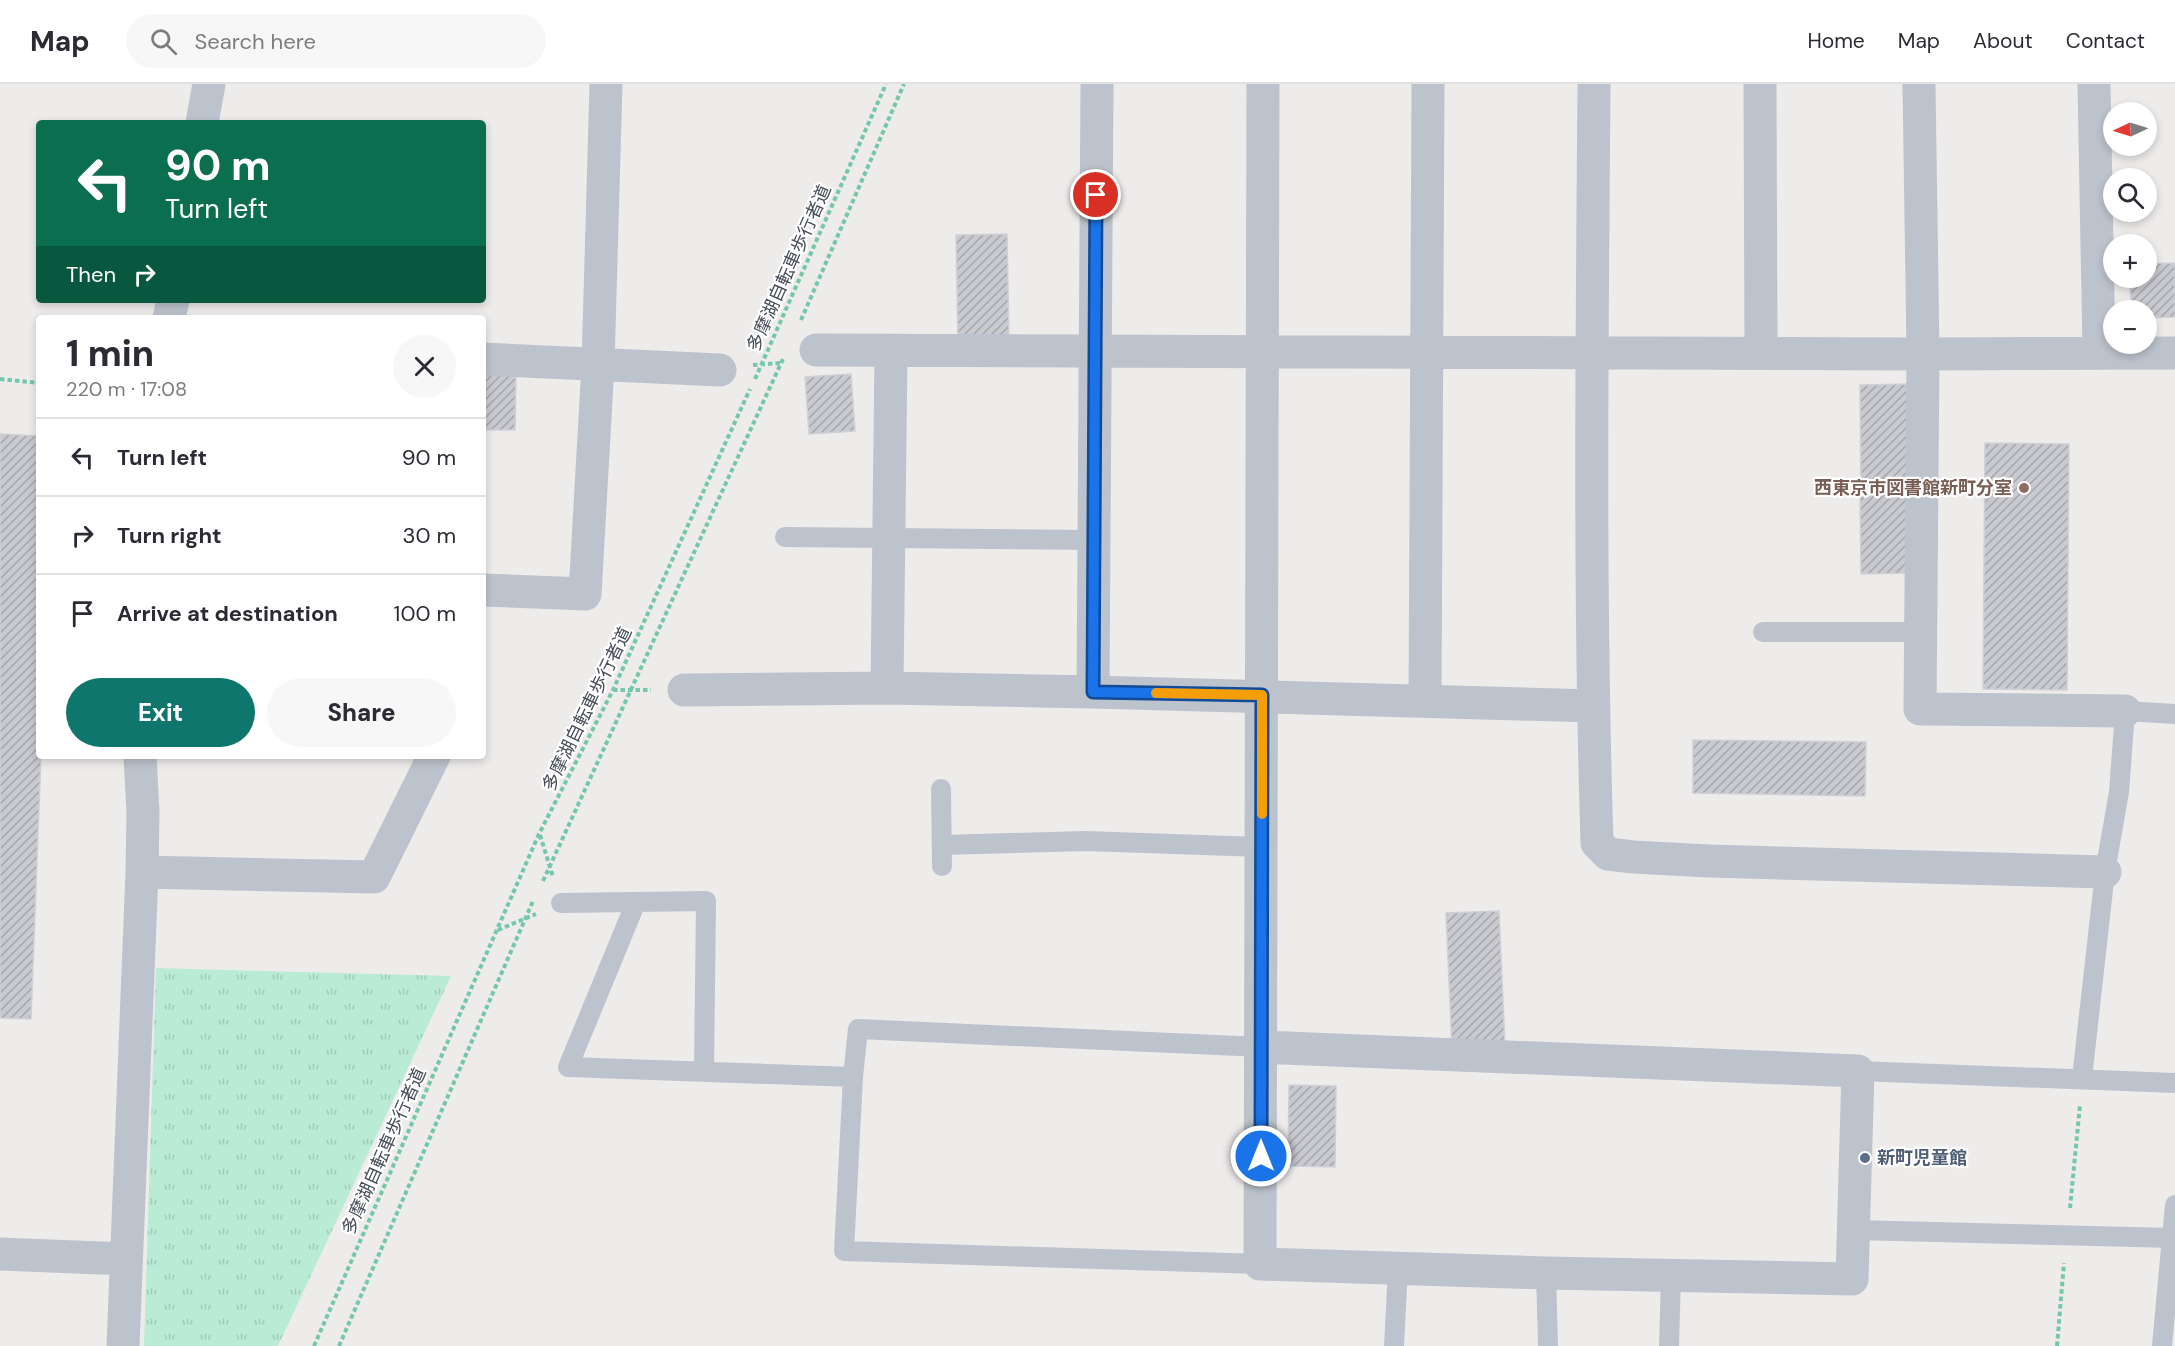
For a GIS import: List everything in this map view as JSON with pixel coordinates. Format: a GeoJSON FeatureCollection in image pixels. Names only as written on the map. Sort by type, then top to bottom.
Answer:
{"type":"FeatureCollection","features":[{"type":"Feature","properties":{"kind":"street"},"geometry":{"type":"LineString","coordinates":[[486,590],[585,594],[598,365],[606,84]]}},
{"type":"Feature","properties":{"kind":"street"},"geometry":{"type":"LineString","coordinates":[[1093,692],[1097,84]]}},
{"type":"Feature","properties":{"kind":"street"},"geometry":{"type":"LineString","coordinates":[[1261,1047],[1858,1071],[1852,1279],[1260,1264],[1263,84]]}},
{"type":"Feature","properties":{"kind":"street"},"geometry":{"type":"LineString","coordinates":[[1425,701],[1428,84]]}},
{"type":"Feature","properties":{"kind":"street"},"geometry":{"type":"LineString","coordinates":[[1594,84],[1593,706],[1597,843],[1608,854],[1709,861],[2105,872]]}},
{"type":"Feature","properties":{"kind":"street"},"geometry":{"type":"LineString","coordinates":[[1760,84],[1761,353]]}},
{"type":"Feature","properties":{"kind":"street"},"geometry":{"type":"LineString","coordinates":[[1919,84],[1923,354],[1920,709],[2125,711]]}},
{"type":"Feature","properties":{"kind":"street"},"geometry":{"type":"LineString","coordinates":[[2094,84],[2099,352]]}},
{"type":"Feature","properties":{"kind":"street"},"geometry":{"type":"LineString","coordinates":[[202,120],[204,85]]}},
{"type":"Feature","properties":{"kind":"street"},"geometry":{"type":"LineString","coordinates":[[807,338],[891,352],[2175,353]]}},
{"type":"Feature","properties":{"kind":"street"},"geometry":{"type":"LineString","coordinates":[[887,688],[891,352]]}},
{"type":"Feature","properties":{"kind":"street"},"geometry":{"type":"LineString","coordinates":[[486,359],[720,370]]}},
{"type":"Feature","properties":{"kind":"street"},"geometry":{"type":"LineString","coordinates":[[684,690],[887,688],[1262,695],[1593,706]]}},
{"type":"Feature","properties":{"kind":"street"},"geometry":{"type":"LineString","coordinates":[[123,1346],[142,872],[141,759]]}},
{"type":"Feature","properties":{"kind":"street"},"geometry":{"type":"LineString","coordinates":[[142,872],[374,877],[433,759]]}},
{"type":"Feature","properties":{"kind":"street"},"geometry":{"type":"LineString","coordinates":[[0,1254],[126,1259]]}},
{"type":"Feature","properties":{"kind":"lane"},"geometry":{"type":"LineString","coordinates":[[785,537],[1094,540]]}},
{"type":"Feature","properties":{"kind":"lane"},"geometry":{"type":"LineString","coordinates":[[1763,632],[1920,632]]}},
{"type":"Feature","properties":{"kind":"lane"},"geometry":{"type":"LineString","coordinates":[[2082,1078],[2102,916],[2105,872],[2119,792],[2125,711],[2175,714]]}},
{"type":"Feature","properties":{"kind":"lane"},"geometry":{"type":"LineString","coordinates":[[941,789],[942,866]]}},
{"type":"Feature","properties":{"kind":"lane"},"geometry":{"type":"LineString","coordinates":[[942,845],[1085,841],[1261,847]]}},
{"type":"Feature","properties":{"kind":"lane"},"geometry":{"type":"LineString","coordinates":[[561,903],[706,901],[704,1071]]}},
{"type":"Feature","properties":{"kind":"lane"},"geometry":{"type":"LineString","coordinates":[[636,902],[568,1067],[854,1077]]}},
{"type":"Feature","properties":{"kind":"lane"},"geometry":{"type":"LineString","coordinates":[[1260,1264],[844,1251],[858,1029],[1261,1047]]}},
{"type":"Feature","properties":{"kind":"lane"},"geometry":{"type":"LineString","coordinates":[[1858,1071],[2175,1083]]}},
{"type":"Feature","properties":{"kind":"lane"},"geometry":{"type":"LineString","coordinates":[[2162,1346],[2175,1205]]}},
{"type":"Feature","properties":{"kind":"lane"},"geometry":{"type":"LineString","coordinates":[[1855,1230],[2173,1238]]}},
{"type":"Feature","properties":{"kind":"lane"},"geometry":{"type":"LineString","coordinates":[[1394,1346],[1398,1268]]}},
{"type":"Feature","properties":{"kind":"lane"},"geometry":{"type":"LineString","coordinates":[[1546,1273],[1548,1346]]}},
{"type":"Feature","properties":{"kind":"lane"},"geometry":{"type":"LineString","coordinates":[[1669,1346],[1671,1276]]}},
{"type":"Feature","properties":{"kind":"path","name":"多摩湖自転車歩行者道"},"geometry":{"type":"LineString","coordinates":[[314,1346],[539,834],[613,690],[886,84]]}},
{"type":"Feature","properties":{"kind":"path"},"geometry":{"type":"LineString","coordinates":[[807,338],[904,84]]}},
{"type":"Feature","properties":{"kind":"path"},"geometry":{"type":"LineString","coordinates":[[550,867],[781,364],[762,363]]}},
{"type":"Feature","properties":{"kind":"path"},"geometry":{"type":"LineString","coordinates":[[0,379],[36,383]]}},
{"type":"Feature","properties":{"kind":"path"},"geometry":{"type":"LineString","coordinates":[[613,690],[629,691]]}},
{"type":"Feature","properties":{"kind":"path"},"geometry":{"type":"LineString","coordinates":[[497,930],[561,903],[539,834]]}},
{"type":"Feature","properties":{"kind":"path"},"geometry":{"type":"LineString","coordinates":[[339,1346],[525,918]]}},
{"type":"Feature","properties":{"kind":"path"},"geometry":{"type":"LineString","coordinates":[[2057,1346],[2082,1078]]}},
{"type":"Feature","properties":{"kind":"green space"},"geometry":{"type":"Polygon","coordinates":[[[156,968],[451,976],[278,1346],[144,1346],[156,968]]]}},
{"type":"Feature","properties":{"kind":"building"},"geometry":{"type":"Polygon","coordinates":[[[1007,234],[1009,340],[958,341],[956,235],[1007,234]]]}},
{"type":"Feature","properties":{"kind":"building"},"geometry":{"type":"Polygon","coordinates":[[[2175,263],[2175,317],[2157,318],[2157,300],[2131,300],[2130,288],[2157,288],[2157,264],[2175,263]]]}},
{"type":"Feature","properties":{"kind":"building"},"geometry":{"type":"Polygon","coordinates":[[[486,373],[516,373],[515,430],[486,430],[486,373]]]}},
{"type":"Feature","properties":{"kind":"building"},"geometry":{"type":"Polygon","coordinates":[[[851,374],[855,431],[809,434],[805,377],[851,374]]]}},
{"type":"Feature","properties":{"kind":"building"},"geometry":{"type":"Polygon","coordinates":[[[1909,384],[1909,485],[1861,485],[1860,385],[1909,384]]]}},
{"type":"Feature","properties":{"kind":"building"},"geometry":{"type":"Polygon","coordinates":[[[0,434],[36,436],[36,759],[41,759],[31,1019],[0,1018],[0,434]]]}},
{"type":"Feature","properties":{"kind":"building"},"geometry":{"type":"Polygon","coordinates":[[[1985,443],[2069,444],[2067,690],[1983,689],[1985,443]]]}},
{"type":"Feature","properties":{"kind":"building"},"geometry":{"type":"Polygon","coordinates":[[[1908,493],[1909,573],[1861,574],[1860,494],[1908,493]]]}},
{"type":"Feature","properties":{"kind":"building"},"geometry":{"type":"Polygon","coordinates":[[[1693,740],[1866,742],[1865,796],[1693,793],[1693,740]]]}},
{"type":"Feature","properties":{"kind":"building"},"geometry":{"type":"Polygon","coordinates":[[[1499,911],[1505,1046],[1452,1048],[1446,913],[1499,911]]]}},
{"type":"Feature","properties":{"kind":"building"},"geometry":{"type":"Polygon","coordinates":[[[1289,1085],[1336,1086],[1335,1167],[1288,1166],[1289,1085]]]}},
{"type":"Feature","properties":{"kind":"slow traffic"},"geometry":{"type":"LineString","coordinates":[[1156,693],[1262,695],[1262,814]]}},
{"type":"Feature","properties":{"kind":"place","name":"西東京市図書館新町分室"},"geometry":{"type":"Point","coordinates":[2024,488]}},
{"type":"Feature","properties":{"kind":"place","name":"新町児童館"},"geometry":{"type":"Point","coordinates":[1865,1158]}},
{"type":"Feature","properties":{"kind":"route"},"geometry":{"type":"LineString","coordinates":[[1096,195],[1093,692],[1262,695],[1261,1156]]}}]}
